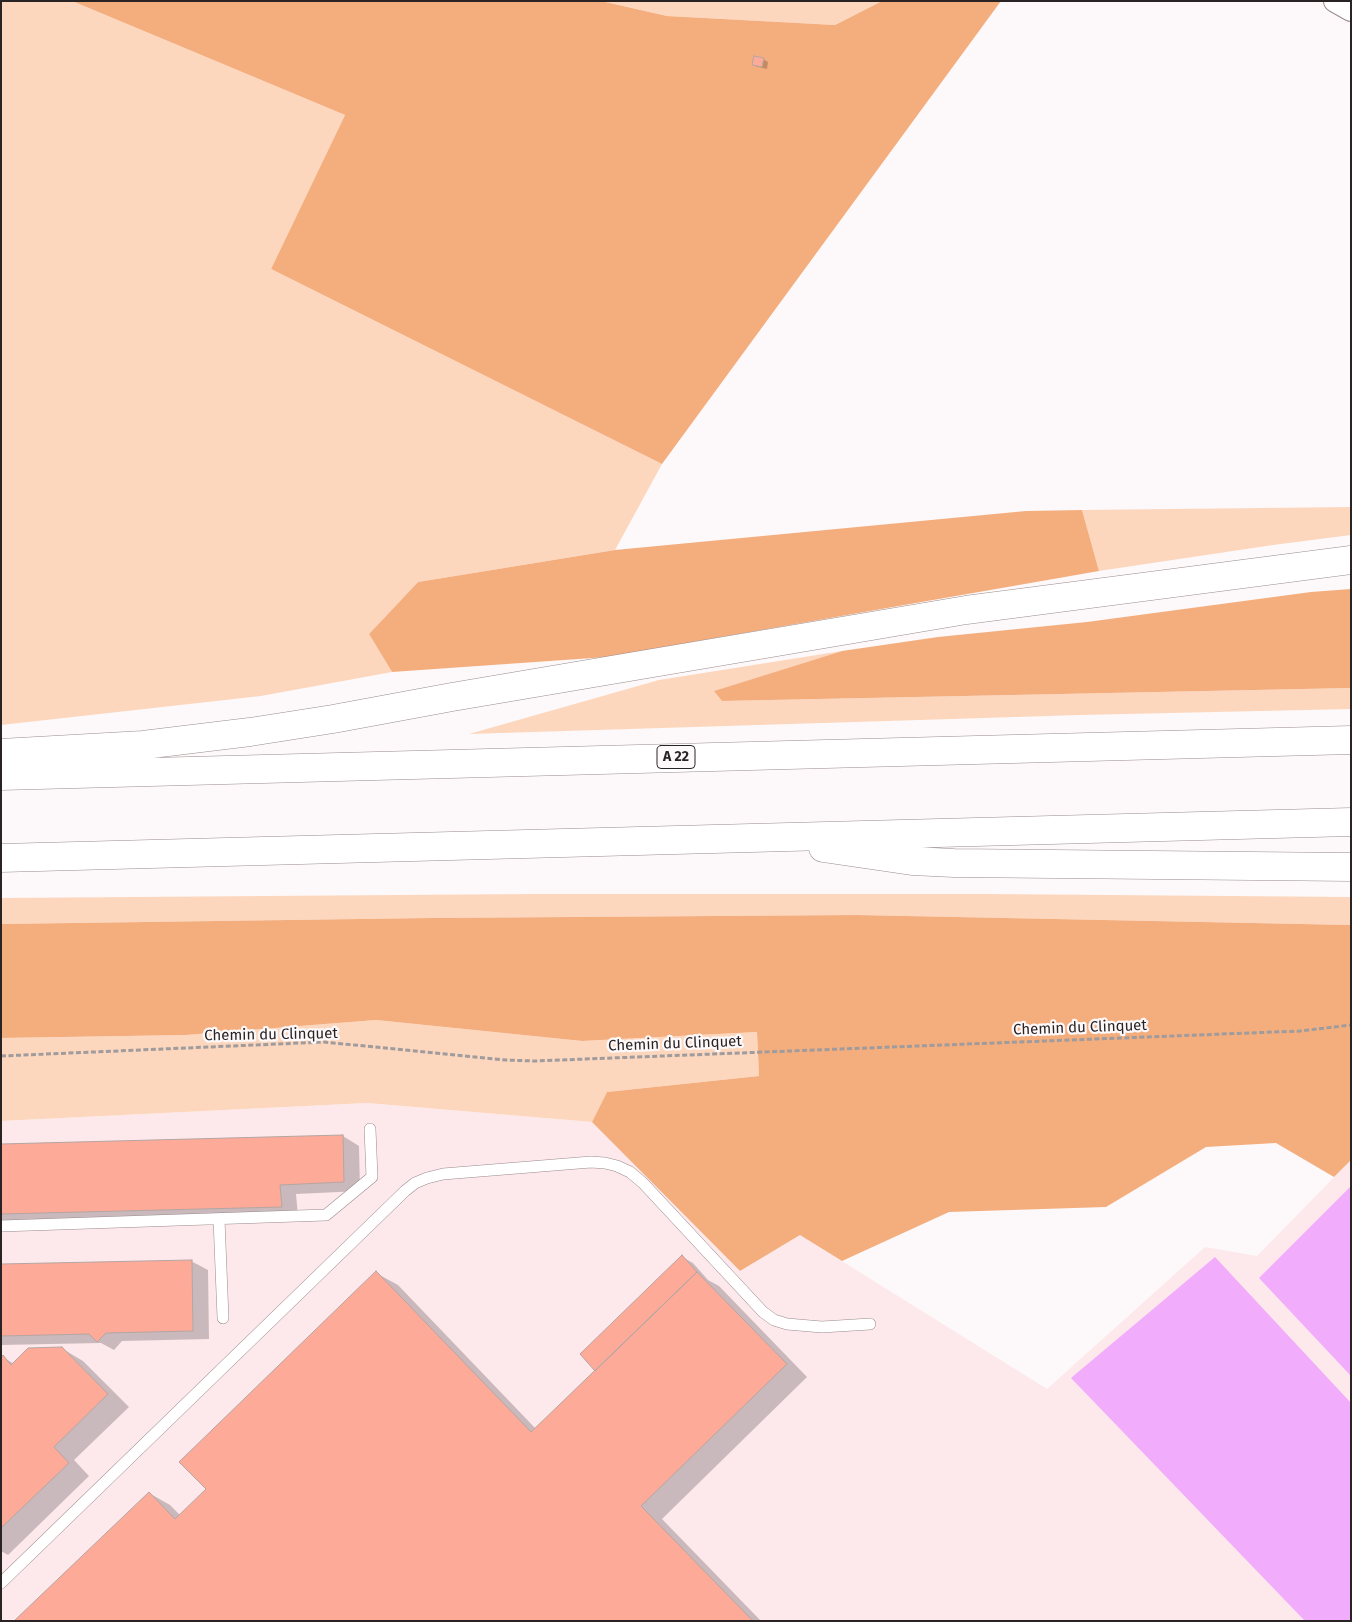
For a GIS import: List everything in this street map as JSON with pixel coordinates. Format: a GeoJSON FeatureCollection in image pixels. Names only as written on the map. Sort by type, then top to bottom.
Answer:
{"type":"FeatureCollection","features":[{"type":"Feature","properties":{"kind":"highway"},"geometry":{"type":"LineString","coordinates":[[1,754],[143,745],[250,732],[966,610],[1351,560]]}},
{"type":"Feature","properties":{"kind":"highway","name":"A 22"},"geometry":{"type":"LineString","coordinates":[[1,776],[1351,740]]}},
{"type":"Feature","properties":{"kind":"highway"},"geometry":{"type":"LineString","coordinates":[[1,858],[1351,822]]}},
{"type":"Feature","properties":{"kind":"highway"},"geometry":{"type":"LineString","coordinates":[[760,838],[869,856],[946,863],[1351,867]]}},
{"type":"Feature","properties":{"kind":"street"},"geometry":{"type":"LineString","coordinates":[[1334,1],[1351,10]]}},
{"type":"Feature","properties":{"kind":"lane"},"geometry":{"type":"LineString","coordinates":[[1,1226],[326,1215],[372,1177],[370,1129]]}},
{"type":"Feature","properties":{"kind":"lane"},"geometry":{"type":"LineString","coordinates":[[1,1583],[404,1191],[415,1183],[428,1178],[442,1174],[591,1162],[618,1166],[630,1172],[643,1184],[763,1312],[774,1320],[787,1324],[813,1327],[870,1324]]}},
{"type":"Feature","properties":{"kind":"lane"},"geometry":{"type":"LineString","coordinates":[[219,1219],[223,1318]]}},
{"type":"Feature","properties":{"kind":"path","name":"Chemin du Clinquet"},"geometry":{"type":"LineString","coordinates":[[1,1056],[324,1042],[506,1060],[535,1061],[1300,1031],[1351,1025]]}},
{"type":"Feature","properties":{"kind":"shaded area"},"geometry":{"type":"Polygon","coordinates":[[[1,1],[72,1],[345,115],[271,269],[662,464],[615,550],[418,582],[369,634],[392,672],[261,696],[1,725],[1,1]]]}},
{"type":"Feature","properties":{"kind":"shaded area"},"geometry":{"type":"Polygon","coordinates":[[[72,1],[601,1],[667,16],[835,25],[882,1],[1001,1],[662,464],[271,269],[345,115],[72,1]]]}},
{"type":"Feature","properties":{"kind":"shaded area"},"geometry":{"type":"Polygon","coordinates":[[[601,1],[882,1],[835,25],[667,16],[601,1]]]}},
{"type":"Feature","properties":{"kind":"shaded area"},"geometry":{"type":"Polygon","coordinates":[[[1351,507],[1351,535],[1099,571],[1082,510],[1351,507]]]}},
{"type":"Feature","properties":{"kind":"shaded area"},"geometry":{"type":"Polygon","coordinates":[[[1082,510],[1099,571],[607,657],[392,672],[369,634],[418,582],[615,550],[1026,511],[1082,510]]]}},
{"type":"Feature","properties":{"kind":"shaded area"},"geometry":{"type":"Polygon","coordinates":[[[1351,589],[1351,688],[722,701],[714,691],[842,651],[938,637],[1087,622],[1311,592],[1351,589]]]}},
{"type":"Feature","properties":{"kind":"shaded area"},"geometry":{"type":"Polygon","coordinates":[[[842,651],[715,691],[722,701],[1351,688],[1351,709],[1080,715],[469,734],[659,680],[842,651]]]}},
{"type":"Feature","properties":{"kind":"shaded area"},"geometry":{"type":"Polygon","coordinates":[[[530,894],[989,894],[1351,897],[1351,925],[857,915],[1,924],[1,898],[530,894]]]}},
{"type":"Feature","properties":{"kind":"shaded area"},"geometry":{"type":"Polygon","coordinates":[[[857,915],[1351,925],[1351,1160],[1334,1177],[1276,1143],[1206,1147],[1106,1207],[949,1212],[842,1261],[800,1235],[740,1271],[592,1122],[607,1092],[759,1076],[757,1032],[582,1041],[376,1020],[186,1035],[1,1038],[1,924],[857,915]]]}},
{"type":"Feature","properties":{"kind":"shaded area"},"geometry":{"type":"Polygon","coordinates":[[[376,1020],[582,1041],[757,1032],[759,1076],[607,1092],[592,1122],[367,1103],[1,1121],[1,1038],[186,1035],[376,1020]]]}},
{"type":"Feature","properties":{"kind":"shaded area"},"geometry":{"type":"Polygon","coordinates":[[[367,1103],[592,1122],[740,1271],[800,1235],[1047,1389],[1205,1247],[1257,1256],[1351,1160],[1351,1621],[1,1621],[1,1121],[367,1103]]]}},
{"type":"Feature","properties":{"kind":"shaded area"},"geometry":{"type":"Polygon","coordinates":[[[1351,1186],[1351,1376],[1259,1278],[1351,1186]]]}},
{"type":"Feature","properties":{"kind":"shaded area"},"geometry":{"type":"Polygon","coordinates":[[[1215,1257],[1351,1403],[1351,1621],[1305,1621],[1071,1378],[1215,1257]]]}},
{"type":"Feature","properties":{"kind":"building"},"geometry":{"type":"Polygon","coordinates":[[[754,56],[764,58],[762,67],[752,65],[754,56]]]}},
{"type":"Feature","properties":{"kind":"building"},"geometry":{"type":"Polygon","coordinates":[[[343,1135],[344,1182],[280,1185],[282,1207],[1,1214],[1,1144],[343,1135]]]}},
{"type":"Feature","properties":{"kind":"building"},"geometry":{"type":"Polygon","coordinates":[[[682,1255],[697,1272],[595,1371],[580,1354],[682,1255]]]}},
{"type":"Feature","properties":{"kind":"building"},"geometry":{"type":"Polygon","coordinates":[[[192,1260],[193,1331],[106,1333],[97,1342],[89,1334],[1,1336],[1,1264],[192,1260]]]}},
{"type":"Feature","properties":{"kind":"building"},"geometry":{"type":"Polygon","coordinates":[[[376,1271],[531,1432],[697,1272],[787,1364],[641,1506],[753,1621],[14,1621],[149,1492],[175,1519],[206,1489],[179,1462],[376,1271]]]}},
{"type":"Feature","properties":{"kind":"building"},"geometry":{"type":"Polygon","coordinates":[[[62,1347],[108,1394],[54,1447],[69,1463],[1,1528],[1,1357],[3,1355],[11,1365],[28,1348],[62,1347]]]}}]}
